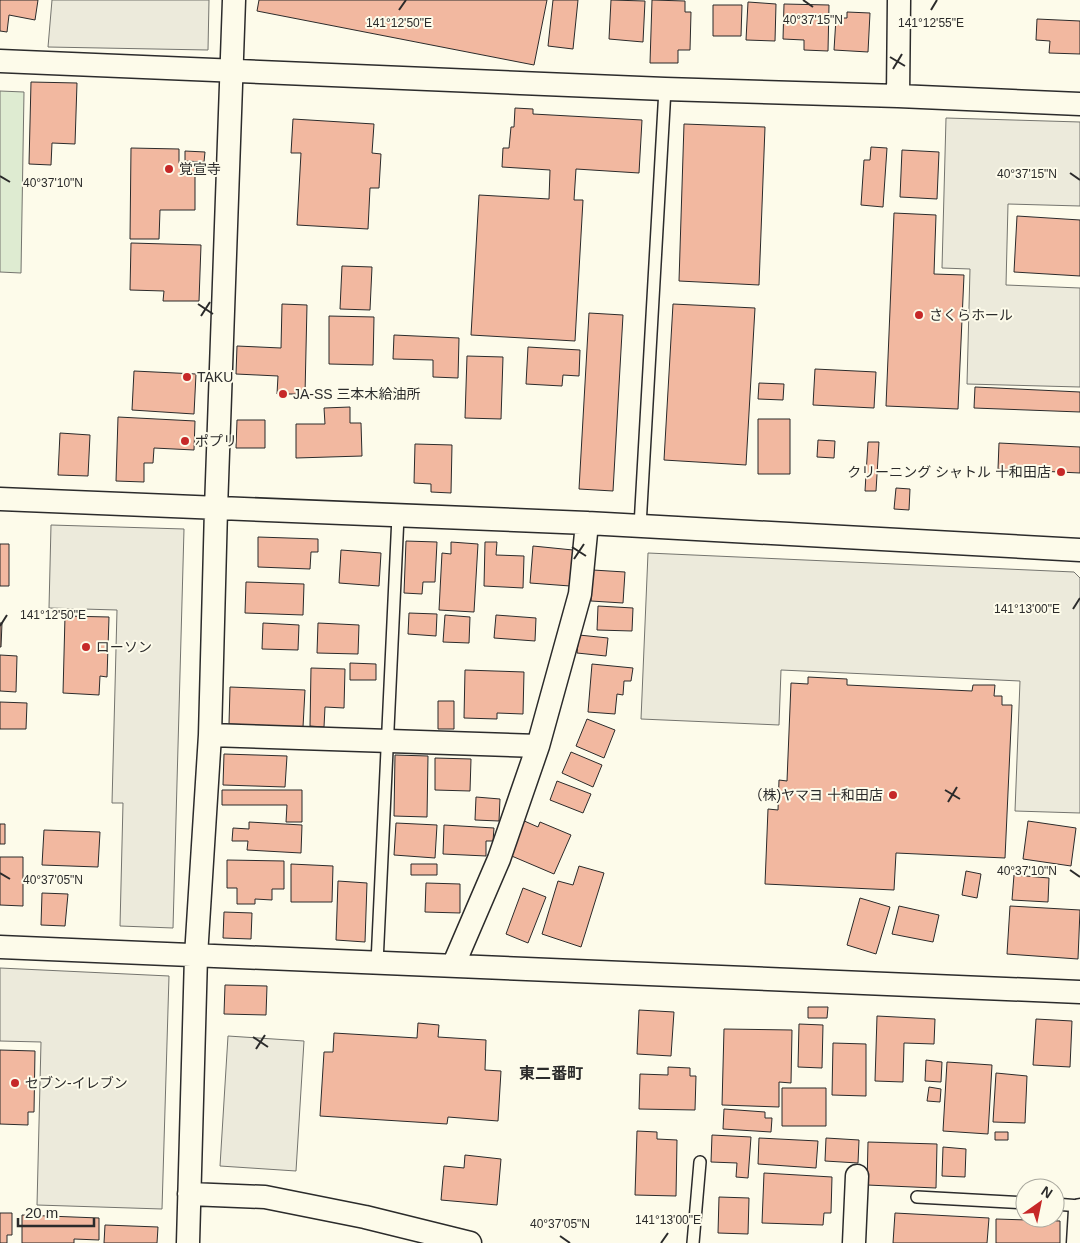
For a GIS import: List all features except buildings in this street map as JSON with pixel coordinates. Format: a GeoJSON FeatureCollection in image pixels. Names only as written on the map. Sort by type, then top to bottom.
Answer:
{"type":"FeatureCollection","features":[{"type":"Feature","properties":{"kind":"street"},"geometry":{"type":"LineString","coordinates":[[188,1243],[196,956],[210,735],[234,0]]}},
{"type":"Feature","properties":{"kind":"street"},"geometry":{"type":"LineString","coordinates":[[898,96],[899,0]]}},
{"type":"Feature","properties":{"kind":"street"},"geometry":{"type":"LineString","coordinates":[[0,61],[665,89],[1080,104]]}},
{"type":"Feature","properties":{"kind":"street"},"geometry":{"type":"LineString","coordinates":[[0,499],[587,523],[1080,550]]}},
{"type":"Feature","properties":{"kind":"street"},"geometry":{"type":"LineString","coordinates":[[453,966],[499,859],[538,746],[580,594],[587,523]]}},
{"type":"Feature","properties":{"kind":"street"},"geometry":{"type":"LineString","coordinates":[[210,735],[538,746]]}},
{"type":"Feature","properties":{"kind":"street"},"geometry":{"type":"LineString","coordinates":[[0,947],[1080,992]]}},
{"type":"Feature","properties":{"kind":"street"},"geometry":{"type":"LineString","coordinates":[[854,1243],[857,1176]]}},
{"type":"Feature","properties":{"kind":"street"},"geometry":{"type":"LineString","coordinates":[[189,1194],[265,1198],[365,1217],[470,1243]]}},
{"type":"Feature","properties":{"kind":"street"},"geometry":{"type":"LineString","coordinates":[[1079,1237],[1080,1210]]}},
{"type":"Feature","properties":{"kind":"lane"},"geometry":{"type":"LineString","coordinates":[[640,526],[665,89]]}},
{"type":"Feature","properties":{"kind":"lane"},"geometry":{"type":"LineString","coordinates":[[377,963],[398,516]]}},
{"type":"Feature","properties":{"kind":"lane"},"geometry":{"type":"LineString","coordinates":[[693,1243],[700,1162]]}},
{"type":"Feature","properties":{"kind":"lane"},"geometry":{"type":"LineString","coordinates":[[917,1197],[1015,1202]]}},
{"type":"Feature","properties":{"kind":"lane"},"geometry":{"type":"LineString","coordinates":[[1065,1205],[1080,1206]]}},
{"type":"Feature","properties":{"kind":"green space"},"geometry":{"type":"Polygon","coordinates":[[[0,91],[24,92],[21,273],[0,272],[0,91]]]}},
{"type":"Feature","properties":{"kind":"shaded area"},"geometry":{"type":"Polygon","coordinates":[[[52,0],[209,0],[208,50],[48,47],[52,0]]]}},
{"type":"Feature","properties":{"kind":"shaded area"},"geometry":{"type":"Polygon","coordinates":[[[946,118],[1080,122],[1080,206],[1008,204],[1006,285],[1080,288],[1080,387],[967,384],[970,269],[942,268],[946,118]]]}},
{"type":"Feature","properties":{"kind":"shaded area"},"geometry":{"type":"Polygon","coordinates":[[[51,525],[184,529],[173,928],[120,926],[123,803],[112,803],[117,610],[49,608],[51,525]]]}},
{"type":"Feature","properties":{"kind":"shaded area"},"geometry":{"type":"Polygon","coordinates":[[[648,553],[1074,572],[1080,578],[1080,813],[1015,811],[1020,681],[781,670],[779,725],[641,719],[648,553]]]}},
{"type":"Feature","properties":{"kind":"shaded area"},"geometry":{"type":"Polygon","coordinates":[[[0,968],[169,976],[162,1209],[37,1205],[41,1042],[0,1041],[0,968]]]}},
{"type":"Feature","properties":{"kind":"shaded area"},"geometry":{"type":"Polygon","coordinates":[[[228,1036],[304,1041],[296,1171],[220,1166],[228,1036]]]}},
{"type":"Feature","properties":{"kind":"place","name":"覚宣寺"},"geometry":{"type":"Point","coordinates":[169,169]}},
{"type":"Feature","properties":{"kind":"place","name":"さくらホール"},"geometry":{"type":"Point","coordinates":[919,315]}},
{"type":"Feature","properties":{"kind":"place","name":"TAKU"},"geometry":{"type":"Point","coordinates":[187,377]}},
{"type":"Feature","properties":{"kind":"place","name":"JA-SS 三本木給油所"},"geometry":{"type":"Point","coordinates":[283,394]}},
{"type":"Feature","properties":{"kind":"place","name":"ポプリ"},"geometry":{"type":"Point","coordinates":[185,441]}},
{"type":"Feature","properties":{"kind":"place","name":"クリーニング シャトル 十和田店"},"geometry":{"type":"Point","coordinates":[1061,472]}},
{"type":"Feature","properties":{"kind":"place","name":"ローソン"},"geometry":{"type":"Point","coordinates":[86,647]}},
{"type":"Feature","properties":{"kind":"place","name":"（株)ヤマヨ 十和田店"},"geometry":{"type":"Point","coordinates":[893,795]}},
{"type":"Feature","properties":{"kind":"place","name":"セブン-イレブン"},"geometry":{"type":"Point","coordinates":[15,1083]}},
{"type":"Feature","properties":{"kind":"district","name":"東二番町"},"geometry":{"type":"Point","coordinates":[551,1073]}}]}
